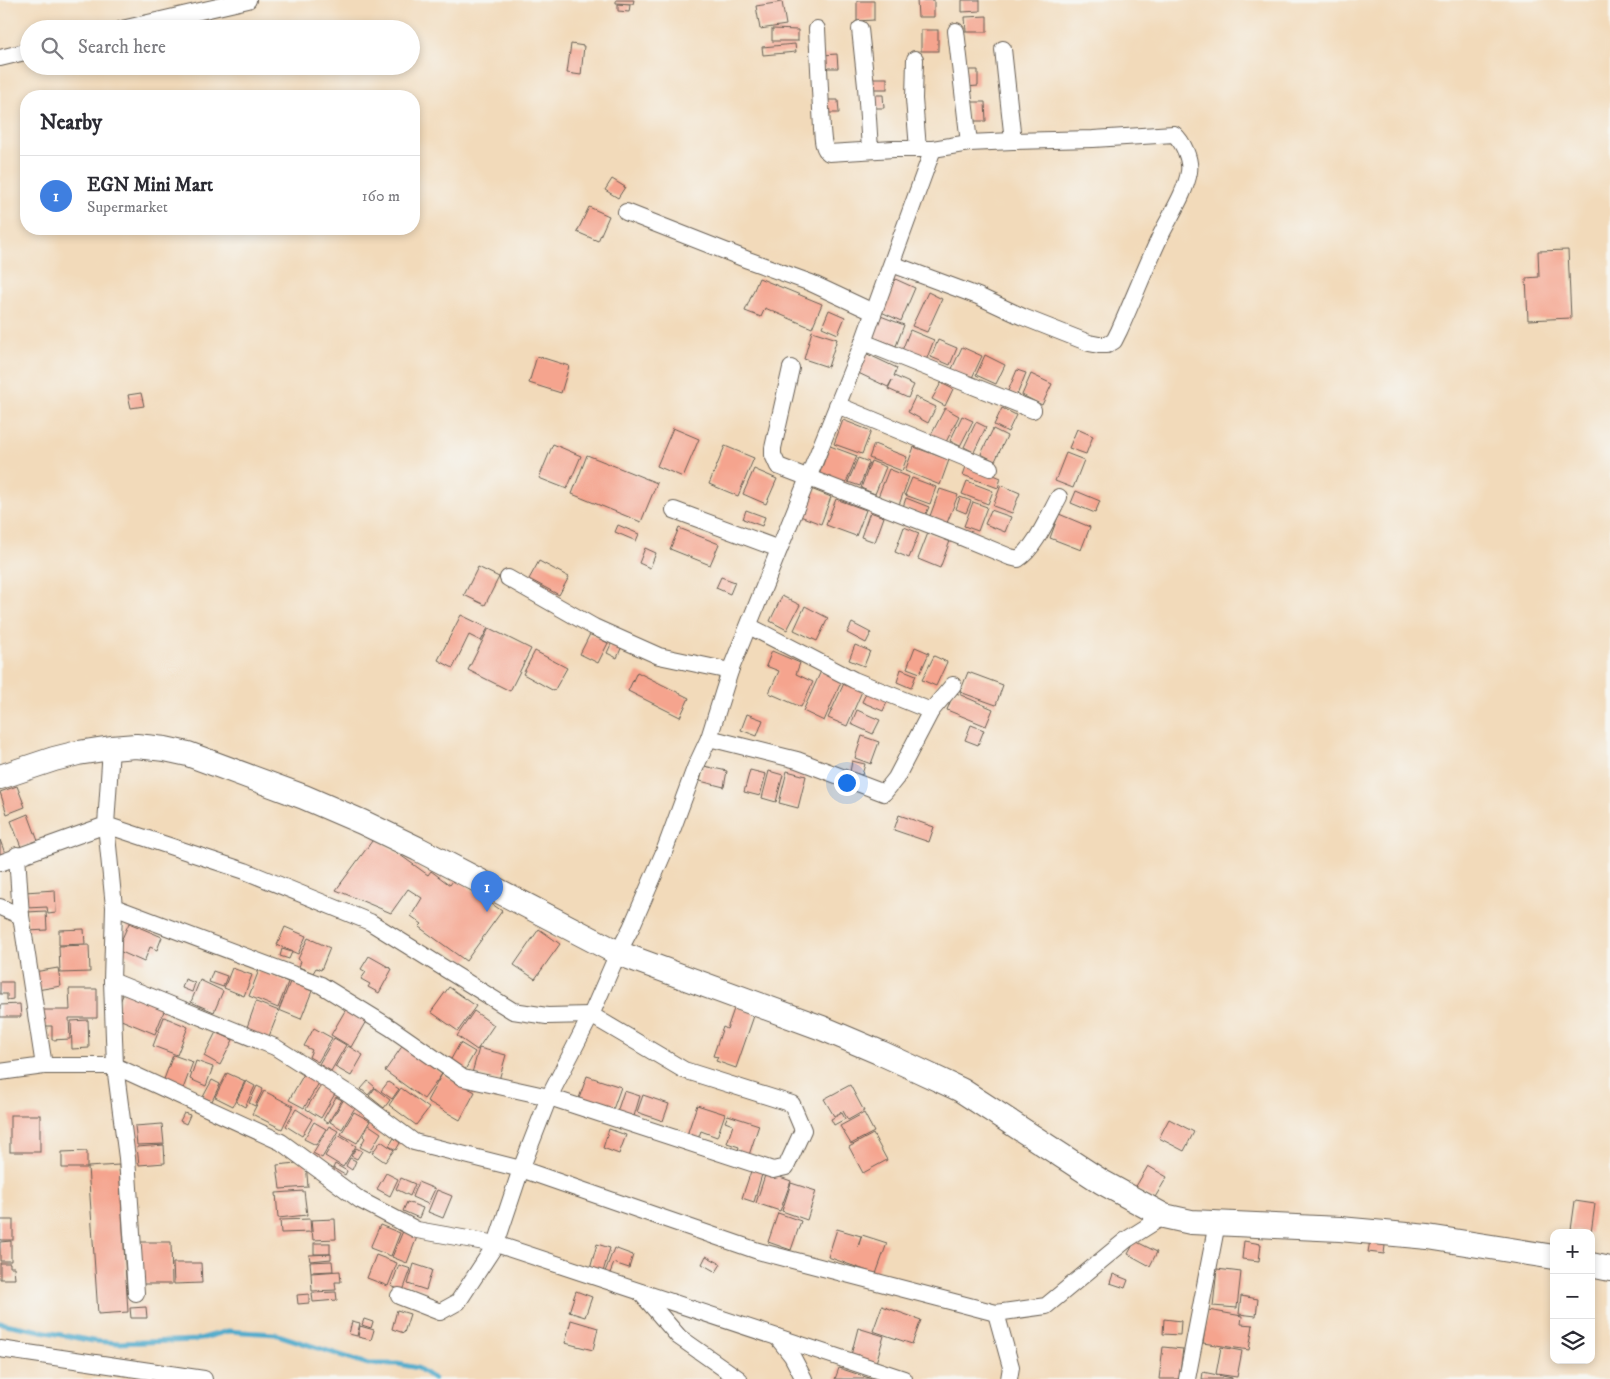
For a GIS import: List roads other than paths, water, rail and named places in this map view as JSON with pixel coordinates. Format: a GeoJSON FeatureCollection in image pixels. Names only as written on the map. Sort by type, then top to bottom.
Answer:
{"type":"FeatureCollection","features":[{"type":"Feature","properties":{"kind":"street"},"geometry":{"type":"LineString","coordinates":[[161,20],[248,0]]}},
{"type":"Feature","properties":{"kind":"street"},"geometry":{"type":"LineString","coordinates":[[817,29],[822,129],[826,151],[829,153],[925,149],[969,143],[1174,134],[1180,139],[1189,162],[1189,171],[1183,190],[1114,341],[1107,345],[1099,345],[1082,340],[1023,317],[978,296],[892,264]]}},
{"type":"Feature","properties":{"kind":"street"},"geometry":{"type":"LineString","coordinates":[[860,30],[870,150]]}},
{"type":"Feature","properties":{"kind":"street"},"geometry":{"type":"LineString","coordinates":[[956,31],[969,143]]}},
{"type":"Feature","properties":{"kind":"street"},"geometry":{"type":"LineString","coordinates":[[1003,50],[1013,141]]}},
{"type":"Feature","properties":{"kind":"street"},"geometry":{"type":"LineString","coordinates":[[0,58],[20,53]]}},
{"type":"Feature","properties":{"kind":"street"},"geometry":{"type":"LineString","coordinates":[[399,1296],[440,1312],[458,1302],[496,1244],[521,1169],[549,1097],[591,1015],[618,952],[632,928],[695,768],[709,738],[730,671],[863,342],[892,264],[925,149],[914,99],[915,59]]}},
{"type":"Feature","properties":{"kind":"street"},"geometry":{"type":"LineString","coordinates":[[626,212],[811,283],[873,312]]}},
{"type":"Feature","properties":{"kind":"street"},"geometry":{"type":"LineString","coordinates":[[863,342],[1033,410]]}},
{"type":"Feature","properties":{"kind":"street"},"geometry":{"type":"LineString","coordinates":[[791,368],[774,443],[773,455],[778,466],[1018,559],[1024,556],[1030,548],[1059,497]]}},
{"type":"Feature","properties":{"kind":"street"},"geometry":{"type":"LineString","coordinates":[[837,405],[990,468]]}},
{"type":"Feature","properties":{"kind":"street"},"geometry":{"type":"LineString","coordinates":[[674,510],[779,549]]}},
{"type":"Feature","properties":{"kind":"street"},"geometry":{"type":"LineString","coordinates":[[508,578],[594,627],[659,656],[730,671]]}},
{"type":"Feature","properties":{"kind":"street"},"geometry":{"type":"LineString","coordinates":[[749,626],[854,680],[931,711]]}},
{"type":"Feature","properties":{"kind":"street"},"geometry":{"type":"LineString","coordinates":[[709,738],[797,760],[884,793],[896,778],[931,711],[953,685]]}},
{"type":"Feature","properties":{"kind":"street"},"geometry":{"type":"LineString","coordinates":[[0,777],[54,759],[111,748],[136,746],[188,754],[304,797],[418,848],[618,952],[881,1052],[961,1090],[1102,1182],[1164,1216],[1190,1222],[1340,1229],[1428,1237],[1550,1256]]}},
{"type":"Feature","properties":{"kind":"street"},"geometry":{"type":"LineString","coordinates":[[111,748],[106,825],[114,907],[112,981],[115,1066],[127,1158],[136,1293]]}},
{"type":"Feature","properties":{"kind":"street"},"geometry":{"type":"LineString","coordinates":[[0,863],[17,855],[106,825],[245,871],[370,922],[513,1011],[547,1016],[591,1015],[684,1070],[792,1104],[803,1130],[786,1167],[773,1170],[549,1097],[463,1078],[391,1028],[321,985],[114,907]]}},
{"type":"Feature","properties":{"kind":"street"},"geometry":{"type":"LineString","coordinates":[[17,855],[21,916],[44,1066]]}},
{"type":"Feature","properties":{"kind":"street"},"geometry":{"type":"LineString","coordinates":[[0,907],[21,916]]}},
{"type":"Feature","properties":{"kind":"street"},"geometry":{"type":"LineString","coordinates":[[112,981],[275,1047],[350,1095],[414,1142],[521,1169],[758,1251],[996,1313],[1046,1306],[1126,1240],[1164,1216]]}},
{"type":"Feature","properties":{"kind":"street"},"geometry":{"type":"LineString","coordinates":[[0,1072],[44,1066],[115,1066],[281,1142],[360,1200],[417,1230],[496,1244],[904,1379]]}},
{"type":"Feature","properties":{"kind":"street"},"geometry":{"type":"LineString","coordinates":[[1187,1379],[1217,1223]]}},
{"type":"Feature","properties":{"kind":"street"},"geometry":{"type":"LineString","coordinates":[[1595,1266],[1610,1269]]}},
{"type":"Feature","properties":{"kind":"street"},"geometry":{"type":"LineString","coordinates":[[640,1292],[679,1337],[739,1379]]}},
{"type":"Feature","properties":{"kind":"street"},"geometry":{"type":"LineString","coordinates":[[996,1313],[1011,1367],[1009,1379]]}},
{"type":"Feature","properties":{"kind":"street"},"geometry":{"type":"LineString","coordinates":[[777,1337],[792,1356],[804,1379]]}},
{"type":"Feature","properties":{"kind":"street"},"geometry":{"type":"LineString","coordinates":[[0,1349],[204,1379]]}},
{"type":"Feature","properties":{"kind":"waterway"},"geometry":{"type":"LineString","coordinates":[[0,1323],[93,1341],[119,1343],[196,1340],[228,1331],[275,1334],[368,1364],[398,1364],[418,1368],[434,1379]]}},
{"type":"Feature","properties":{"kind":"place","name":"EGN Mini Mart"},"geometry":{"type":"Point","coordinates":[487,912]}}]}
